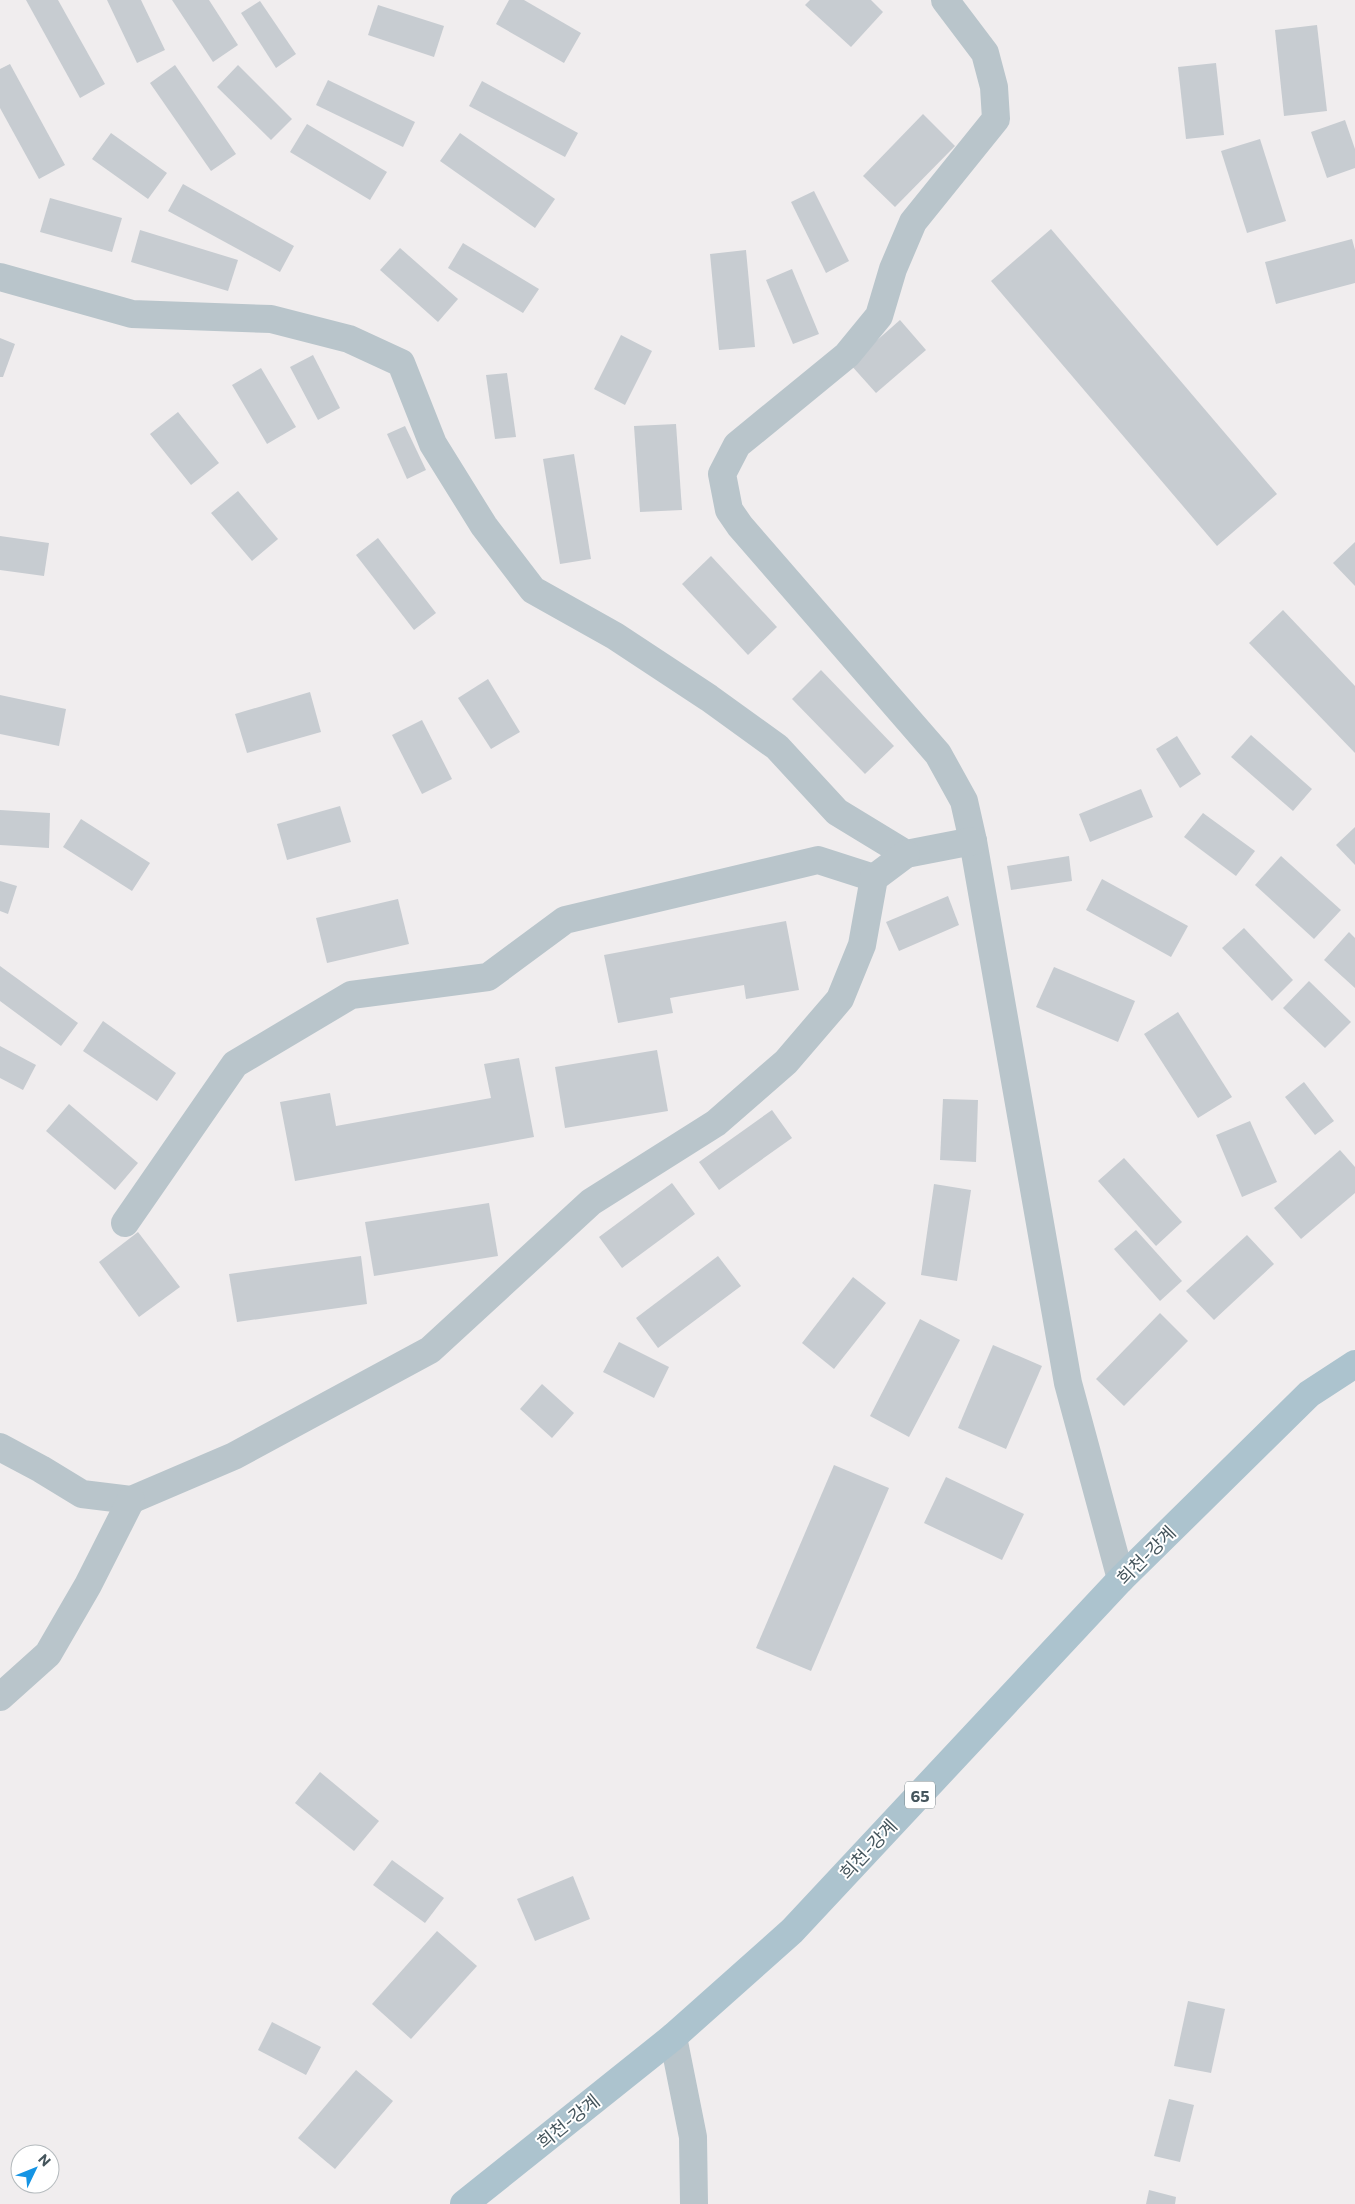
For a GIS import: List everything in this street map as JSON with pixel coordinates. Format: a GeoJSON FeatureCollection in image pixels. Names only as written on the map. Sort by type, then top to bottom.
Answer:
{"type":"FeatureCollection","features":[{"type":"Feature","properties":{"kind":"main road","name":"희천-강계"},"geometry":{"type":"LineString","coordinates":[[464,2204],[673,2038],[792,1931],[1121,1580],[1309,1394],[1355,1364]]}},
{"type":"Feature","properties":{"kind":"street"},"geometry":{"type":"LineString","coordinates":[[944,0],[985,53],[994,87],[996,119],[913,222],[893,269],[879,316],[847,355],[737,445],[722,474],[729,510],[740,526],[938,754],[964,801],[973,841],[1068,1383],[1121,1580]]}},
{"type":"Feature","properties":{"kind":"street"},"geometry":{"type":"LineString","coordinates":[[0,277],[132,314],[271,319],[349,339],[401,363],[433,444],[484,526],[533,590],[615,636],[709,698],[776,747],[836,812],[906,854]]}},
{"type":"Feature","properties":{"kind":"street"},"geometry":{"type":"LineString","coordinates":[[0,1447],[41,1468],[82,1494],[131,1500],[234,1456],[430,1350],[591,1202],[716,1124],[786,1062],[840,999],[862,945],[874,878],[906,854],[973,841]]}},
{"type":"Feature","properties":{"kind":"street"},"geometry":{"type":"LineString","coordinates":[[125,1223],[235,1064],[351,995],[488,977],[565,920],[818,860],[874,878]]}},
{"type":"Feature","properties":{"kind":"street"},"geometry":{"type":"LineString","coordinates":[[0,1697],[48,1654],[88,1584],[131,1500]]}},
{"type":"Feature","properties":{"kind":"street"},"geometry":{"type":"LineString","coordinates":[[673,2038],[693,2137],[694,2204]]}},
{"type":"Feature","properties":{"kind":"building"},"geometry":{"type":"Polygon","coordinates":[[[26,0],[58,0],[105,84],[80,98],[26,0]]]}},
{"type":"Feature","properties":{"kind":"building"},"geometry":{"type":"Polygon","coordinates":[[[107,0],[141,0],[165,50],[137,63],[107,0]]]}},
{"type":"Feature","properties":{"kind":"building"},"geometry":{"type":"Polygon","coordinates":[[[172,0],[209,0],[238,45],[213,62],[172,0]]]}},
{"type":"Feature","properties":{"kind":"building"},"geometry":{"type":"Polygon","coordinates":[[[509,0],[524,0],[581,33],[564,63],[496,24],[509,0]]]}},
{"type":"Feature","properties":{"kind":"building"},"geometry":{"type":"Polygon","coordinates":[[[810,0],[871,0],[883,12],[851,47],[805,5],[810,0]]]}},
{"type":"Feature","properties":{"kind":"building"},"geometry":{"type":"Polygon","coordinates":[[[260,1],[296,54],[276,68],[241,13],[260,1]]]}},
{"type":"Feature","properties":{"kind":"building"},"geometry":{"type":"Polygon","coordinates":[[[378,5],[444,26],[434,57],[368,35],[378,5]]]}},
{"type":"Feature","properties":{"kind":"building"},"geometry":{"type":"Polygon","coordinates":[[[1317,25],[1327,111],[1284,116],[1275,30],[1317,25]]]}},
{"type":"Feature","properties":{"kind":"building"},"geometry":{"type":"Polygon","coordinates":[[[1216,63],[1224,135],[1186,139],[1178,67],[1216,63]]]}},
{"type":"Feature","properties":{"kind":"building"},"geometry":{"type":"Polygon","coordinates":[[[10,64],[65,165],[39,179],[0,108],[0,69],[10,64]]]}},
{"type":"Feature","properties":{"kind":"building"},"geometry":{"type":"Polygon","coordinates":[[[175,65],[236,154],[211,171],[150,83],[175,65]]]}},
{"type":"Feature","properties":{"kind":"building"},"geometry":{"type":"Polygon","coordinates":[[[238,65],[292,119],[271,140],[217,87],[238,65]]]}},
{"type":"Feature","properties":{"kind":"building"},"geometry":{"type":"Polygon","coordinates":[[[328,80],[415,122],[403,147],[316,105],[328,80]]]}},
{"type":"Feature","properties":{"kind":"building"},"geometry":{"type":"Polygon","coordinates":[[[482,81],[578,133],[565,157],[469,106],[482,81]]]}},
{"type":"Feature","properties":{"kind":"building"},"geometry":{"type":"Polygon","coordinates":[[[923,114],[955,146],[895,207],[863,176],[923,114]]]}},
{"type":"Feature","properties":{"kind":"building"},"geometry":{"type":"Polygon","coordinates":[[[1345,120],[1355,149],[1355,168],[1327,178],[1311,132],[1345,120]]]}},
{"type":"Feature","properties":{"kind":"building"},"geometry":{"type":"Polygon","coordinates":[[[307,124],[387,172],[370,200],[290,152],[307,124]]]}},
{"type":"Feature","properties":{"kind":"building"},"geometry":{"type":"Polygon","coordinates":[[[111,133],[167,173],[148,199],[92,159],[111,133]]]}},
{"type":"Feature","properties":{"kind":"building"},"geometry":{"type":"Polygon","coordinates":[[[460,133],[555,199],[535,228],[440,161],[460,133]]]}},
{"type":"Feature","properties":{"kind":"building"},"geometry":{"type":"Polygon","coordinates":[[[1260,139],[1286,221],[1247,233],[1221,151],[1260,139]]]}},
{"type":"Feature","properties":{"kind":"building"},"geometry":{"type":"Polygon","coordinates":[[[183,184],[294,246],[280,272],[168,211],[183,184]]]}},
{"type":"Feature","properties":{"kind":"building"},"geometry":{"type":"Polygon","coordinates":[[[814,191],[849,261],[826,273],[791,202],[814,191]]]}},
{"type":"Feature","properties":{"kind":"building"},"geometry":{"type":"Polygon","coordinates":[[[50,198],[122,218],[112,252],[40,232],[50,198]]]}},
{"type":"Feature","properties":{"kind":"building"},"geometry":{"type":"Polygon","coordinates":[[[1051,229],[1277,494],[1217,546],[991,281],[1051,229]]]}},
{"type":"Feature","properties":{"kind":"building"},"geometry":{"type":"Polygon","coordinates":[[[140,230],[238,260],[228,291],[131,262],[140,230]]]}},
{"type":"Feature","properties":{"kind":"building"},"geometry":{"type":"Polygon","coordinates":[[[1352,239],[1355,250],[1355,283],[1276,304],[1265,262],[1352,239]]]}},
{"type":"Feature","properties":{"kind":"building"},"geometry":{"type":"Polygon","coordinates":[[[463,243],[539,289],[523,313],[448,268],[463,243]]]}},
{"type":"Feature","properties":{"kind":"building"},"geometry":{"type":"Polygon","coordinates":[[[400,248],[458,299],[438,322],[380,270],[400,248]]]}},
{"type":"Feature","properties":{"kind":"building"},"geometry":{"type":"Polygon","coordinates":[[[746,250],[755,347],[719,350],[710,254],[746,250]]]}},
{"type":"Feature","properties":{"kind":"building"},"geometry":{"type":"Polygon","coordinates":[[[792,269],[819,334],[793,344],[766,280],[792,269]]]}},
{"type":"Feature","properties":{"kind":"building"},"geometry":{"type":"Polygon","coordinates":[[[900,320],[926,350],[876,393],[850,364],[900,320]]]}},
{"type":"Feature","properties":{"kind":"building"},"geometry":{"type":"Polygon","coordinates":[[[621,335],[652,351],[625,405],[594,389],[621,335]]]}},
{"type":"Feature","properties":{"kind":"building"},"geometry":{"type":"Polygon","coordinates":[[[0,338],[15,344],[3,377],[0,377],[0,338]]]}},
{"type":"Feature","properties":{"kind":"building"},"geometry":{"type":"Polygon","coordinates":[[[313,355],[340,408],[318,420],[290,367],[313,355]]]}},
{"type":"Feature","properties":{"kind":"building"},"geometry":{"type":"Polygon","coordinates":[[[261,368],[296,427],[267,444],[232,385],[261,368]]]}},
{"type":"Feature","properties":{"kind":"building"},"geometry":{"type":"Polygon","coordinates":[[[507,373],[516,437],[495,439],[486,375],[507,373]]]}},
{"type":"Feature","properties":{"kind":"building"},"geometry":{"type":"Polygon","coordinates":[[[178,412],[219,463],[191,485],[150,434],[178,412]]]}},
{"type":"Feature","properties":{"kind":"building"},"geometry":{"type":"Polygon","coordinates":[[[676,424],[682,510],[640,512],[634,426],[676,424]]]}},
{"type":"Feature","properties":{"kind":"building"},"geometry":{"type":"Polygon","coordinates":[[[405,426],[426,470],[407,479],[387,434],[405,426]]]}},
{"type":"Feature","properties":{"kind":"building"},"geometry":{"type":"Polygon","coordinates":[[[574,454],[591,559],[560,564],[543,459],[574,454]]]}},
{"type":"Feature","properties":{"kind":"building"},"geometry":{"type":"Polygon","coordinates":[[[238,491],[278,539],[252,561],[211,513],[238,491]]]}},
{"type":"Feature","properties":{"kind":"building"},"geometry":{"type":"Polygon","coordinates":[[[0,536],[49,543],[44,576],[0,570],[0,536]]]}},
{"type":"Feature","properties":{"kind":"building"},"geometry":{"type":"Polygon","coordinates":[[[378,538],[436,613],[414,630],[356,555],[378,538]]]}},
{"type":"Feature","properties":{"kind":"building"},"geometry":{"type":"Polygon","coordinates":[[[1355,542],[1355,586],[1333,563],[1355,542]]]}},
{"type":"Feature","properties":{"kind":"building"},"geometry":{"type":"Polygon","coordinates":[[[711,556],[777,627],[748,655],[682,584],[711,556]]]}},
{"type":"Feature","properties":{"kind":"building"},"geometry":{"type":"Polygon","coordinates":[[[1283,610],[1355,686],[1355,753],[1249,643],[1283,610]]]}},
{"type":"Feature","properties":{"kind":"building"},"geometry":{"type":"Polygon","coordinates":[[[821,670],[894,746],[865,774],[792,699],[821,670]]]}},
{"type":"Feature","properties":{"kind":"building"},"geometry":{"type":"Polygon","coordinates":[[[488,679],[520,732],[491,749],[458,698],[488,679]]]}},
{"type":"Feature","properties":{"kind":"building"},"geometry":{"type":"Polygon","coordinates":[[[310,692],[321,732],[247,753],[235,714],[310,692]]]}},
{"type":"Feature","properties":{"kind":"building"},"geometry":{"type":"Polygon","coordinates":[[[0,695],[66,709],[59,746],[0,734],[0,695]]]}},
{"type":"Feature","properties":{"kind":"building"},"geometry":{"type":"Polygon","coordinates":[[[422,720],[452,779],[422,794],[392,735],[422,720]]]}},
{"type":"Feature","properties":{"kind":"building"},"geometry":{"type":"Polygon","coordinates":[[[1251,735],[1312,789],[1293,811],[1231,757],[1251,735]]]}},
{"type":"Feature","properties":{"kind":"building"},"geometry":{"type":"Polygon","coordinates":[[[1177,736],[1201,774],[1180,788],[1156,749],[1177,736]]]}},
{"type":"Feature","properties":{"kind":"building"},"geometry":{"type":"Polygon","coordinates":[[[1141,789],[1153,817],[1090,842],[1079,814],[1141,789]]]}},
{"type":"Feature","properties":{"kind":"building"},"geometry":{"type":"Polygon","coordinates":[[[340,806],[351,842],[287,860],[277,824],[340,806]]]}},
{"type":"Feature","properties":{"kind":"building"},"geometry":{"type":"Polygon","coordinates":[[[0,810],[50,813],[49,848],[0,845],[0,810]]]}},
{"type":"Feature","properties":{"kind":"building"},"geometry":{"type":"Polygon","coordinates":[[[1203,813],[1255,851],[1236,876],[1184,837],[1203,813]]]}},
{"type":"Feature","properties":{"kind":"building"},"geometry":{"type":"Polygon","coordinates":[[[81,819],[150,863],[132,891],[63,847],[81,819]]]}},
{"type":"Feature","properties":{"kind":"building"},"geometry":{"type":"Polygon","coordinates":[[[1355,827],[1355,865],[1336,845],[1355,827]]]}},
{"type":"Feature","properties":{"kind":"building"},"geometry":{"type":"Polygon","coordinates":[[[1069,856],[1072,881],[1011,890],[1007,866],[1069,856]]]}},
{"type":"Feature","properties":{"kind":"building"},"geometry":{"type":"Polygon","coordinates":[[[1281,856],[1341,910],[1314,939],[1255,885],[1281,856]]]}},
{"type":"Feature","properties":{"kind":"building"},"geometry":{"type":"Polygon","coordinates":[[[1102,879],[1188,926],[1171,957],[1086,910],[1102,879]]]}},
{"type":"Feature","properties":{"kind":"building"},"geometry":{"type":"Polygon","coordinates":[[[0,881],[17,886],[8,914],[0,911],[0,881]]]}},
{"type":"Feature","properties":{"kind":"building"},"geometry":{"type":"Polygon","coordinates":[[[948,896],[959,925],[899,951],[886,922],[948,896]]]}},
{"type":"Feature","properties":{"kind":"building"},"geometry":{"type":"Polygon","coordinates":[[[398,899],[409,944],[327,963],[316,918],[398,899]]]}},
{"type":"Feature","properties":{"kind":"building"},"geometry":{"type":"Polygon","coordinates":[[[786,921],[799,990],[746,999],[744,985],[670,998],[673,1013],[618,1023],[604,955],[786,921]]]}},
{"type":"Feature","properties":{"kind":"building"},"geometry":{"type":"Polygon","coordinates":[[[1244,928],[1293,980],[1272,1001],[1222,948],[1244,928]]]}},
{"type":"Feature","properties":{"kind":"building"},"geometry":{"type":"Polygon","coordinates":[[[1349,932],[1355,938],[1355,988],[1324,960],[1349,932]]]}},
{"type":"Feature","properties":{"kind":"building"},"geometry":{"type":"Polygon","coordinates":[[[0,966],[78,1023],[61,1046],[0,1001],[0,966]]]}},
{"type":"Feature","properties":{"kind":"building"},"geometry":{"type":"Polygon","coordinates":[[[1054,967],[1135,1001],[1118,1042],[1036,1007],[1054,967]]]}},
{"type":"Feature","properties":{"kind":"building"},"geometry":{"type":"Polygon","coordinates":[[[1309,981],[1351,1022],[1325,1048],[1283,1008],[1309,981]]]}},
{"type":"Feature","properties":{"kind":"building"},"geometry":{"type":"Polygon","coordinates":[[[1178,1012],[1232,1097],[1198,1118],[1144,1034],[1178,1012]]]}},
{"type":"Feature","properties":{"kind":"building"},"geometry":{"type":"Polygon","coordinates":[[[103,1021],[176,1073],[157,1101],[83,1051],[103,1021]]]}},
{"type":"Feature","properties":{"kind":"building"},"geometry":{"type":"Polygon","coordinates":[[[0,1046],[36,1065],[23,1090],[0,1078],[0,1046]]]}},
{"type":"Feature","properties":{"kind":"building"},"geometry":{"type":"Polygon","coordinates":[[[657,1050],[668,1111],[565,1128],[555,1067],[657,1050]]]}},
{"type":"Feature","properties":{"kind":"building"},"geometry":{"type":"Polygon","coordinates":[[[519,1058],[534,1137],[295,1181],[280,1102],[330,1093],[336,1126],[491,1098],[484,1064],[519,1058]]]}},
{"type":"Feature","properties":{"kind":"building"},"geometry":{"type":"Polygon","coordinates":[[[1304,1082],[1334,1121],[1315,1135],[1285,1097],[1304,1082]]]}},
{"type":"Feature","properties":{"kind":"building"},"geometry":{"type":"Polygon","coordinates":[[[943,1099],[978,1100],[976,1162],[940,1160],[943,1099]]]}},
{"type":"Feature","properties":{"kind":"building"},"geometry":{"type":"Polygon","coordinates":[[[69,1104],[138,1163],[115,1190],[46,1131],[69,1104]]]}},
{"type":"Feature","properties":{"kind":"building"},"geometry":{"type":"Polygon","coordinates":[[[772,1110],[792,1138],[719,1190],[699,1162],[772,1110]]]}},
{"type":"Feature","properties":{"kind":"building"},"geometry":{"type":"Polygon","coordinates":[[[1250,1121],[1277,1182],[1242,1197],[1216,1135],[1250,1121]]]}},
{"type":"Feature","properties":{"kind":"building"},"geometry":{"type":"Polygon","coordinates":[[[1340,1150],[1355,1167],[1355,1193],[1301,1239],[1274,1208],[1340,1150]]]}},
{"type":"Feature","properties":{"kind":"building"},"geometry":{"type":"Polygon","coordinates":[[[1124,1158],[1182,1222],[1156,1246],[1098,1181],[1124,1158]]]}},
{"type":"Feature","properties":{"kind":"building"},"geometry":{"type":"Polygon","coordinates":[[[672,1183],[695,1214],[622,1268],[599,1237],[672,1183]]]}},
{"type":"Feature","properties":{"kind":"building"},"geometry":{"type":"Polygon","coordinates":[[[934,1184],[971,1190],[957,1281],[921,1275],[934,1184]]]}},
{"type":"Feature","properties":{"kind":"building"},"geometry":{"type":"Polygon","coordinates":[[[489,1203],[498,1256],[374,1276],[365,1222],[489,1203]]]}},
{"type":"Feature","properties":{"kind":"building"},"geometry":{"type":"Polygon","coordinates":[[[1136,1230],[1182,1281],[1160,1301],[1114,1249],[1136,1230]]]}},
{"type":"Feature","properties":{"kind":"building"},"geometry":{"type":"Polygon","coordinates":[[[138,1232],[180,1287],[139,1317],[99,1262],[138,1232]]]}},
{"type":"Feature","properties":{"kind":"building"},"geometry":{"type":"Polygon","coordinates":[[[1247,1235],[1274,1264],[1214,1320],[1186,1291],[1247,1235]]]}},
{"type":"Feature","properties":{"kind":"building"},"geometry":{"type":"Polygon","coordinates":[[[361,1256],[367,1304],[237,1322],[229,1274],[361,1256]]]}},
{"type":"Feature","properties":{"kind":"building"},"geometry":{"type":"Polygon","coordinates":[[[718,1256],[741,1286],[658,1348],[636,1318],[718,1256]]]}},
{"type":"Feature","properties":{"kind":"building"},"geometry":{"type":"Polygon","coordinates":[[[853,1277],[886,1303],[834,1369],[802,1343],[853,1277]]]}},
{"type":"Feature","properties":{"kind":"building"},"geometry":{"type":"Polygon","coordinates":[[[1160,1313],[1188,1341],[1124,1406],[1096,1379],[1160,1313]]]}},
{"type":"Feature","properties":{"kind":"building"},"geometry":{"type":"Polygon","coordinates":[[[920,1319],[960,1340],[909,1437],[870,1416],[920,1319]]]}},
{"type":"Feature","properties":{"kind":"building"},"geometry":{"type":"Polygon","coordinates":[[[619,1342],[669,1367],[654,1398],[603,1372],[619,1342]]]}},
{"type":"Feature","properties":{"kind":"building"},"geometry":{"type":"Polygon","coordinates":[[[993,1345],[1042,1366],[1006,1449],[958,1428],[993,1345]]]}},
{"type":"Feature","properties":{"kind":"building"},"geometry":{"type":"Polygon","coordinates":[[[542,1384],[574,1413],[552,1438],[520,1409],[542,1384]]]}},
{"type":"Feature","properties":{"kind":"building"},"geometry":{"type":"Polygon","coordinates":[[[834,1465],[889,1488],[811,1671],[756,1648],[834,1465]]]}},
{"type":"Feature","properties":{"kind":"building"},"geometry":{"type":"Polygon","coordinates":[[[946,1477],[1024,1514],[1002,1560],[924,1523],[946,1477]]]}},
{"type":"Feature","properties":{"kind":"building"},"geometry":{"type":"Polygon","coordinates":[[[320,1772],[379,1821],[354,1851],[295,1803],[320,1772]]]}},
{"type":"Feature","properties":{"kind":"building"},"geometry":{"type":"Polygon","coordinates":[[[392,1860],[444,1898],[425,1923],[373,1885],[392,1860]]]}},
{"type":"Feature","properties":{"kind":"building"},"geometry":{"type":"Polygon","coordinates":[[[573,1876],[590,1919],[535,1941],[517,1899],[573,1876]]]}},
{"type":"Feature","properties":{"kind":"building"},"geometry":{"type":"Polygon","coordinates":[[[437,1931],[477,1966],[411,2039],[372,2004],[437,1931]]]}},
{"type":"Feature","properties":{"kind":"building"},"geometry":{"type":"Polygon","coordinates":[[[1188,2001],[1225,2009],[1211,2073],[1174,2066],[1188,2001]]]}},
{"type":"Feature","properties":{"kind":"building"},"geometry":{"type":"Polygon","coordinates":[[[272,2022],[321,2047],[306,2075],[258,2050],[272,2022]]]}},
{"type":"Feature","properties":{"kind":"building"},"geometry":{"type":"Polygon","coordinates":[[[356,2070],[393,2101],[335,2169],[298,2138],[356,2070]]]}},
{"type":"Feature","properties":{"kind":"building"},"geometry":{"type":"Polygon","coordinates":[[[1169,2099],[1194,2105],[1180,2162],[1154,2156],[1169,2099]]]}},
{"type":"Feature","properties":{"kind":"building"},"geometry":{"type":"Polygon","coordinates":[[[1149,2190],[1176,2197],[1175,2204],[1146,2204],[1149,2190]]]}}]}
